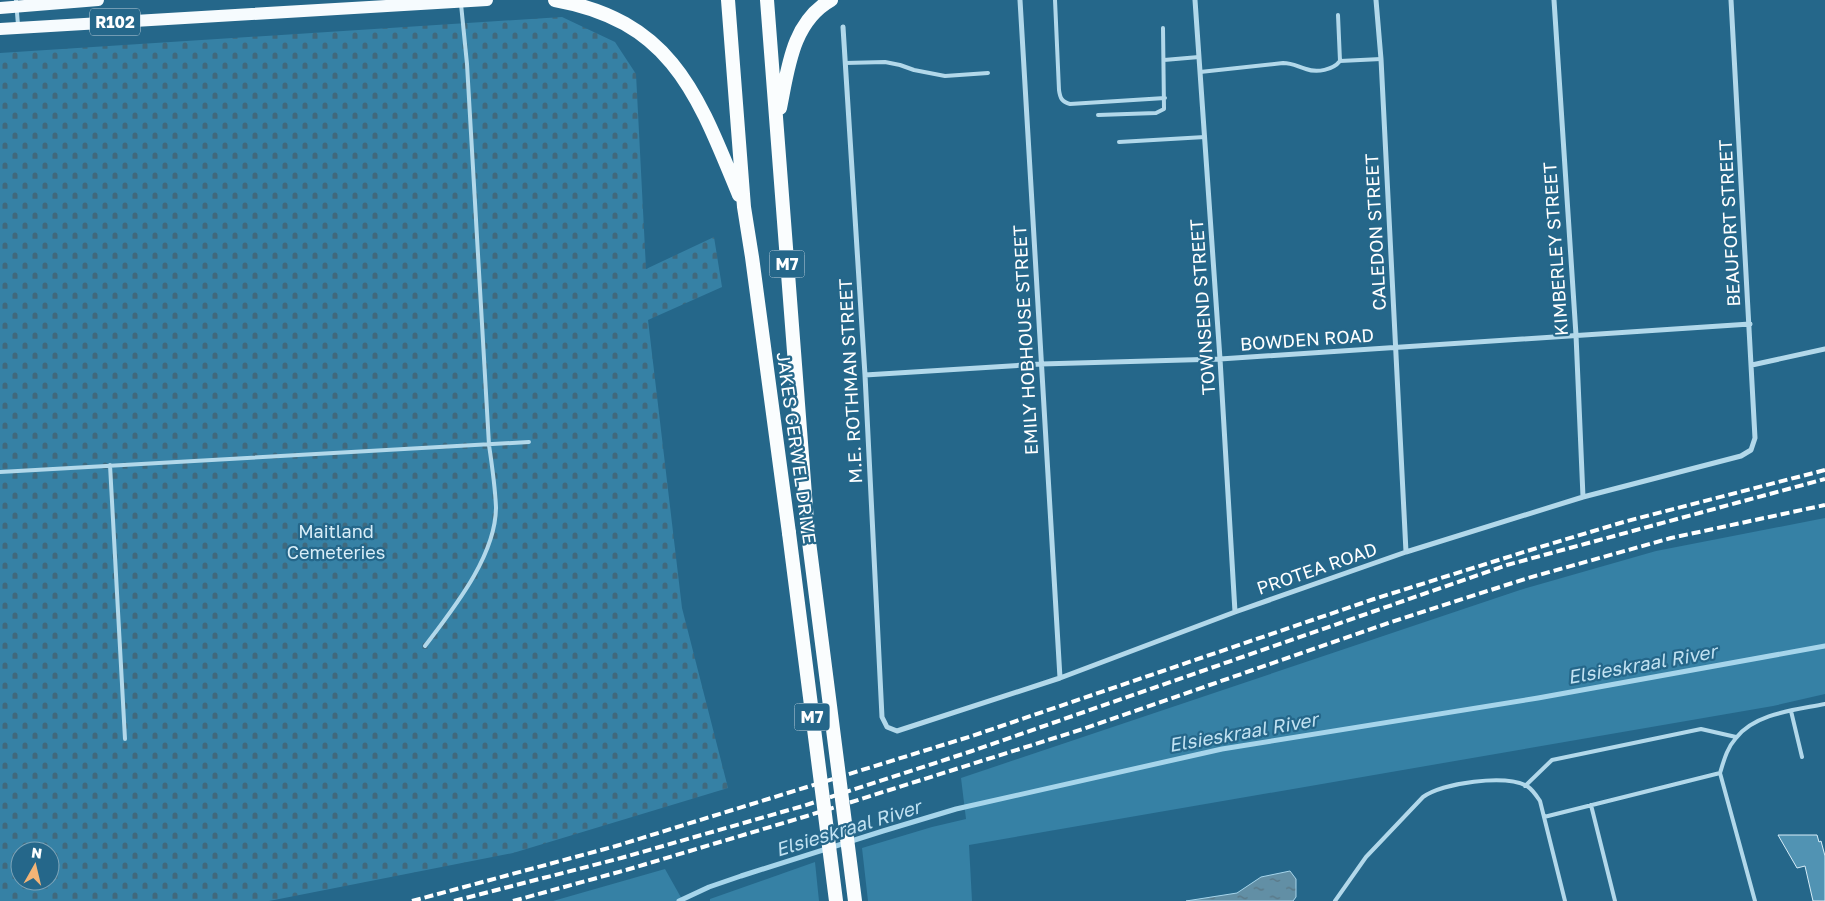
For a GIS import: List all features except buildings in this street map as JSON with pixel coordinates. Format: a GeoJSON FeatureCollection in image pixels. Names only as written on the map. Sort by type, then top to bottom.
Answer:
{"type":"FeatureCollection","features":[{"type":"Feature","properties":{"kind":"highway"},"geometry":{"type":"LineString","coordinates":[[555,0],[582,6],[612,16],[640,33],[654,44],[672,63],[696,100],[744,207]]}},
{"type":"Feature","properties":{"kind":"highway","name":"JAKES GERWEL DRIVE"},"geometry":{"type":"LineString","coordinates":[[728,0],[744,207],[789,533],[836,901]]}},
{"type":"Feature","properties":{"kind":"highway","name":"JAKES GERWEL DRIVE"},"geometry":{"type":"LineString","coordinates":[[766,0],[808,534],[855,901]]}},
{"type":"Feature","properties":{"kind":"highway"},"geometry":{"type":"LineString","coordinates":[[777,124],[792,53],[799,34],[811,15],[831,0]]}},
{"type":"Feature","properties":{"kind":"main road","name":"R102"},"geometry":{"type":"LineString","coordinates":[[0,8],[16,3],[98,0]]}},
{"type":"Feature","properties":{"kind":"main road","name":"R102"},"geometry":{"type":"LineString","coordinates":[[0,29],[487,0]]}},
{"type":"Feature","properties":{"kind":"street","name":"EMILY HOBHOUSE STREET"},"geometry":{"type":"LineString","coordinates":[[1020,0],[1060,678]]}},
{"type":"Feature","properties":{"kind":"street","name":"TOWNSEND STREET"},"geometry":{"type":"LineString","coordinates":[[1195,0],[1220,359],[1235,612]]}},
{"type":"Feature","properties":{"kind":"street","name":"CALEDON STREET"},"geometry":{"type":"LineString","coordinates":[[1376,0],[1381,59],[1406,552]]}},
{"type":"Feature","properties":{"kind":"street","name":"KIMBERLEY STREET"},"geometry":{"type":"LineString","coordinates":[[1554,0],[1576,335],[1584,497]]}},
{"type":"Feature","properties":{"kind":"street","name":"BEAUFORT STREET"},"geometry":{"type":"LineString","coordinates":[[1731,0],[1750,324],[1753,445]]}},
{"type":"Feature","properties":{"kind":"street","name":"M.E. ROTHMAN STREET"},"geometry":{"type":"LineString","coordinates":[[843,27],[865,375],[882,718],[887,727],[892,730]]}},
{"type":"Feature","properties":{"kind":"street","name":"BOWDEN ROAD"},"geometry":{"type":"LineString","coordinates":[[865,375],[1041,364],[1220,359],[1750,324]]}},
{"type":"Feature","properties":{"kind":"street"},"geometry":{"type":"LineString","coordinates":[[1752,365],[1825,349]]}},
{"type":"Feature","properties":{"kind":"street","name":"PROTEA ROAD"},"geometry":{"type":"LineString","coordinates":[[892,730],[902,730],[1060,678],[1235,612],[1406,552],[1584,497],[1741,456],[1750,450],[1753,445]]}},
{"type":"Feature","properties":{"kind":"lane"},"geometry":{"type":"LineString","coordinates":[[1054,0],[1061,100],[1070,104],[1165,98]]}},
{"type":"Feature","properties":{"kind":"lane"},"geometry":{"type":"LineString","coordinates":[[425,646],[459,599],[481,562],[494,525],[496,508],[489,445],[467,64],[460,2]]}},
{"type":"Feature","properties":{"kind":"lane"},"geometry":{"type":"LineString","coordinates":[[16,3],[18,28]]}},
{"type":"Feature","properties":{"kind":"lane"},"geometry":{"type":"LineString","coordinates":[[1200,72],[1289,63],[1312,71],[1335,67],[1340,61],[1338,15]]}},
{"type":"Feature","properties":{"kind":"lane"},"geometry":{"type":"LineString","coordinates":[[1098,115],[1159,112],[1164,109],[1162,28]]}},
{"type":"Feature","properties":{"kind":"lane"},"geometry":{"type":"LineString","coordinates":[[1164,60],[1199,57]]}},
{"type":"Feature","properties":{"kind":"lane"},"geometry":{"type":"LineString","coordinates":[[1340,61],[1381,59]]}},
{"type":"Feature","properties":{"kind":"lane"},"geometry":{"type":"LineString","coordinates":[[845,63],[886,62],[900,64],[921,72],[945,76],[988,73]]}},
{"type":"Feature","properties":{"kind":"lane"},"geometry":{"type":"LineString","coordinates":[[1120,142],[1205,137]]}},
{"type":"Feature","properties":{"kind":"lane"},"geometry":{"type":"LineString","coordinates":[[0,472],[530,442]]}},
{"type":"Feature","properties":{"kind":"lane"},"geometry":{"type":"LineString","coordinates":[[110,465],[125,739]]}},
{"type":"Feature","properties":{"kind":"lane"},"geometry":{"type":"LineString","coordinates":[[1754,901],[1720,773],[1726,754],[1736,737],[1751,724],[1775,715],[1825,704]]}},
{"type":"Feature","properties":{"kind":"lane"},"geometry":{"type":"LineString","coordinates":[[1791,711],[1802,757]]}},
{"type":"Feature","properties":{"kind":"lane"},"geometry":{"type":"LineString","coordinates":[[1525,786],[1552,760],[1701,729],[1736,737]]}},
{"type":"Feature","properties":{"kind":"lane"},"geometry":{"type":"LineString","coordinates":[[1544,817],[1720,773]]}},
{"type":"Feature","properties":{"kind":"lane"},"geometry":{"type":"LineString","coordinates":[[1335,901],[1366,857],[1411,809],[1430,793],[1445,787],[1487,781],[1513,782],[1525,786],[1534,792],[1540,801],[1565,901]]}},
{"type":"Feature","properties":{"kind":"lane"},"geometry":{"type":"LineString","coordinates":[[1592,805],[1616,901]]}},
{"type":"Feature","properties":{"kind":"green space","name":"Maitland Cemeteries"},"geometry":{"type":"Polygon","coordinates":[[[562,17],[615,42],[636,74],[646,269],[714,237],[722,287],[648,320],[682,608],[728,788],[513,853],[269,901],[0,901],[0,53],[562,17]]]}},
{"type":"Feature","properties":{"kind":"green space"},"geometry":{"type":"Polygon","coordinates":[[[1825,518],[1825,694],[1773,706],[969,845],[972,901],[868,901],[862,848],[966,819],[961,778],[1520,590],[1656,551],[1825,518]]]}},
{"type":"Feature","properties":{"kind":"green space"},"geometry":{"type":"Polygon","coordinates":[[[815,862],[819,901],[710,901],[710,899],[815,862]]]}},
{"type":"Feature","properties":{"kind":"green space"},"geometry":{"type":"Polygon","coordinates":[[[665,869],[683,901],[553,901],[665,869]]]}},
{"type":"Feature","properties":{"kind":"water"},"geometry":{"type":"Polygon","coordinates":[[[1290,871],[1296,879],[1296,897],[1293,901],[1186,901],[1237,893],[1261,877],[1290,871]]]}},
{"type":"Feature","properties":{"kind":"waterway","name":"Elsieskraal River"},"geometry":{"type":"LineString","coordinates":[[679,901],[709,887],[741,876],[956,809],[1222,749],[1538,698],[1825,646]]}},
{"type":"Feature","properties":{"kind":"railway"},"geometry":{"type":"LineString","coordinates":[[412,901],[616,846],[972,736],[1374,599],[1540,547],[1627,521],[1825,470]]}},
{"type":"Feature","properties":{"kind":"railway"},"geometry":{"type":"LineString","coordinates":[[454,901],[621,858],[803,806],[972,751],[1507,565],[1825,479]]}},
{"type":"Feature","properties":{"kind":"railway"},"geometry":{"type":"LineString","coordinates":[[513,901],[626,870],[807,816],[1083,729],[1391,622],[1528,578],[1671,538],[1825,505]]}}]}
